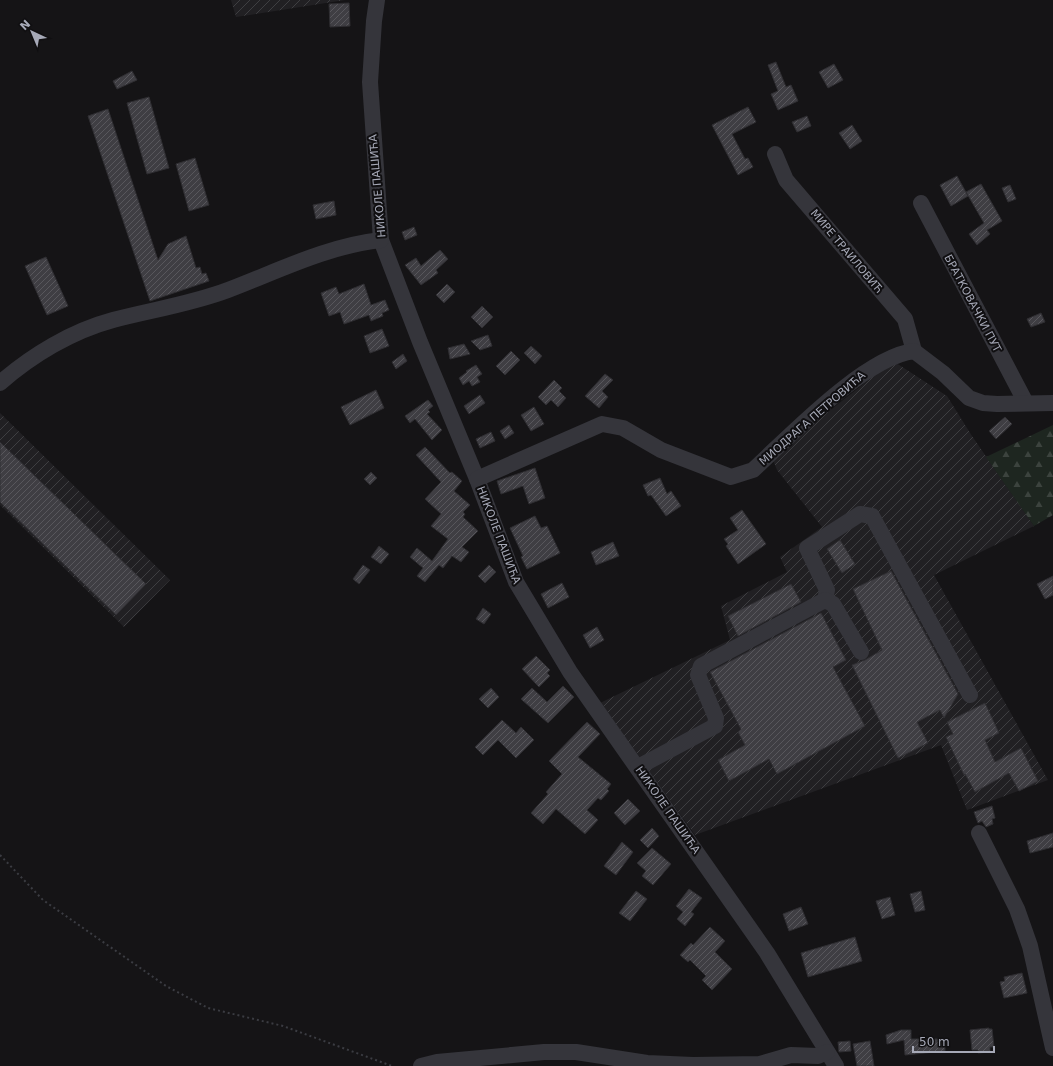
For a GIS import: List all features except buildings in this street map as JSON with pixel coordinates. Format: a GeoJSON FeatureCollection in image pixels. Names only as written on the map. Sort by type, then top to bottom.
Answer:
{"type":"FeatureCollection","features":[{"type":"Feature","properties":{"kind":"street","name":"НИКОЛЕ ПАШИЋА"},"geometry":{"type":"LineString","coordinates":[[377,0],[374,21],[370,82],[381,240],[420,342],[477,479],[516,582],[570,672],[767,953],[836,1066]]}},
{"type":"Feature","properties":{"kind":"street","name":"МИРЕ ТРАИЛОВИЋ"},"geometry":{"type":"LineString","coordinates":[[775,154],[786,180],[906,319],[914,351]]}},
{"type":"Feature","properties":{"kind":"street","name":"БРАТКОВАЧКИ ПУТ"},"geometry":{"type":"LineString","coordinates":[[921,203],[1026,403]]}},
{"type":"Feature","properties":{"kind":"street"},"geometry":{"type":"LineString","coordinates":[[0,383],[29,361],[71,335],[86,329],[113,320],[214,295],[317,255],[381,240]]}},
{"type":"Feature","properties":{"kind":"street"},"geometry":{"type":"LineString","coordinates":[[914,351],[943,373],[969,398],[983,403],[1053,403]]}},
{"type":"Feature","properties":{"kind":"street","name":"МИОДРАГА ПЕТРОВИЋА"},"geometry":{"type":"LineString","coordinates":[[477,479],[602,424],[623,428],[661,450],[731,477],[753,470],[865,371],[902,352],[914,351]]}},
{"type":"Feature","properties":{"kind":"street"},"geometry":{"type":"LineString","coordinates":[[825,600],[827,590],[808,548],[860,514],[872,516],[970,695]]}},
{"type":"Feature","properties":{"kind":"street"},"geometry":{"type":"LineString","coordinates":[[638,767],[715,726],[716,718],[698,675],[701,666],[825,600]]}},
{"type":"Feature","properties":{"kind":"street"},"geometry":{"type":"LineString","coordinates":[[825,600],[834,604],[861,652]]}},
{"type":"Feature","properties":{"kind":"street"},"geometry":{"type":"LineString","coordinates":[[979,833],[1017,909],[1030,946],[1053,1048]]}},
{"type":"Feature","properties":{"kind":"street"},"geometry":{"type":"LineString","coordinates":[[421,1066],[437,1062],[544,1052],[576,1052],[647,1063],[693,1065],[760,1064],[790,1055],[818,1056],[827,1052]]}},
{"type":"Feature","properties":{"kind":"path"},"geometry":{"type":"LineString","coordinates":[[0,854],[43,900],[166,986],[208,1008],[283,1026],[392,1066]]}},
{"type":"Feature","properties":{"kind":"shaded area"},"geometry":{"type":"Polygon","coordinates":[[[231,0],[345,0],[236,17],[231,0]]]}},
{"type":"Feature","properties":{"kind":"shaded area"},"geometry":{"type":"Polygon","coordinates":[[[893,361],[947,396],[972,436],[1034,526],[934,575],[1048,780],[967,810],[941,745],[695,835],[600,703],[730,640],[721,606],[787,572],[780,557],[822,527],[777,470],[773,460],[824,415],[893,361]]]}},
{"type":"Feature","properties":{"kind":"shaded area"},"geometry":{"type":"Polygon","coordinates":[[[0,413],[170,580],[124,627],[0,505],[0,413]]]}},
{"type":"Feature","properties":{"kind":"green space"},"geometry":{"type":"Polygon","coordinates":[[[1053,425],[1053,515],[1034,526],[986,457],[1053,425]]]}}]}
